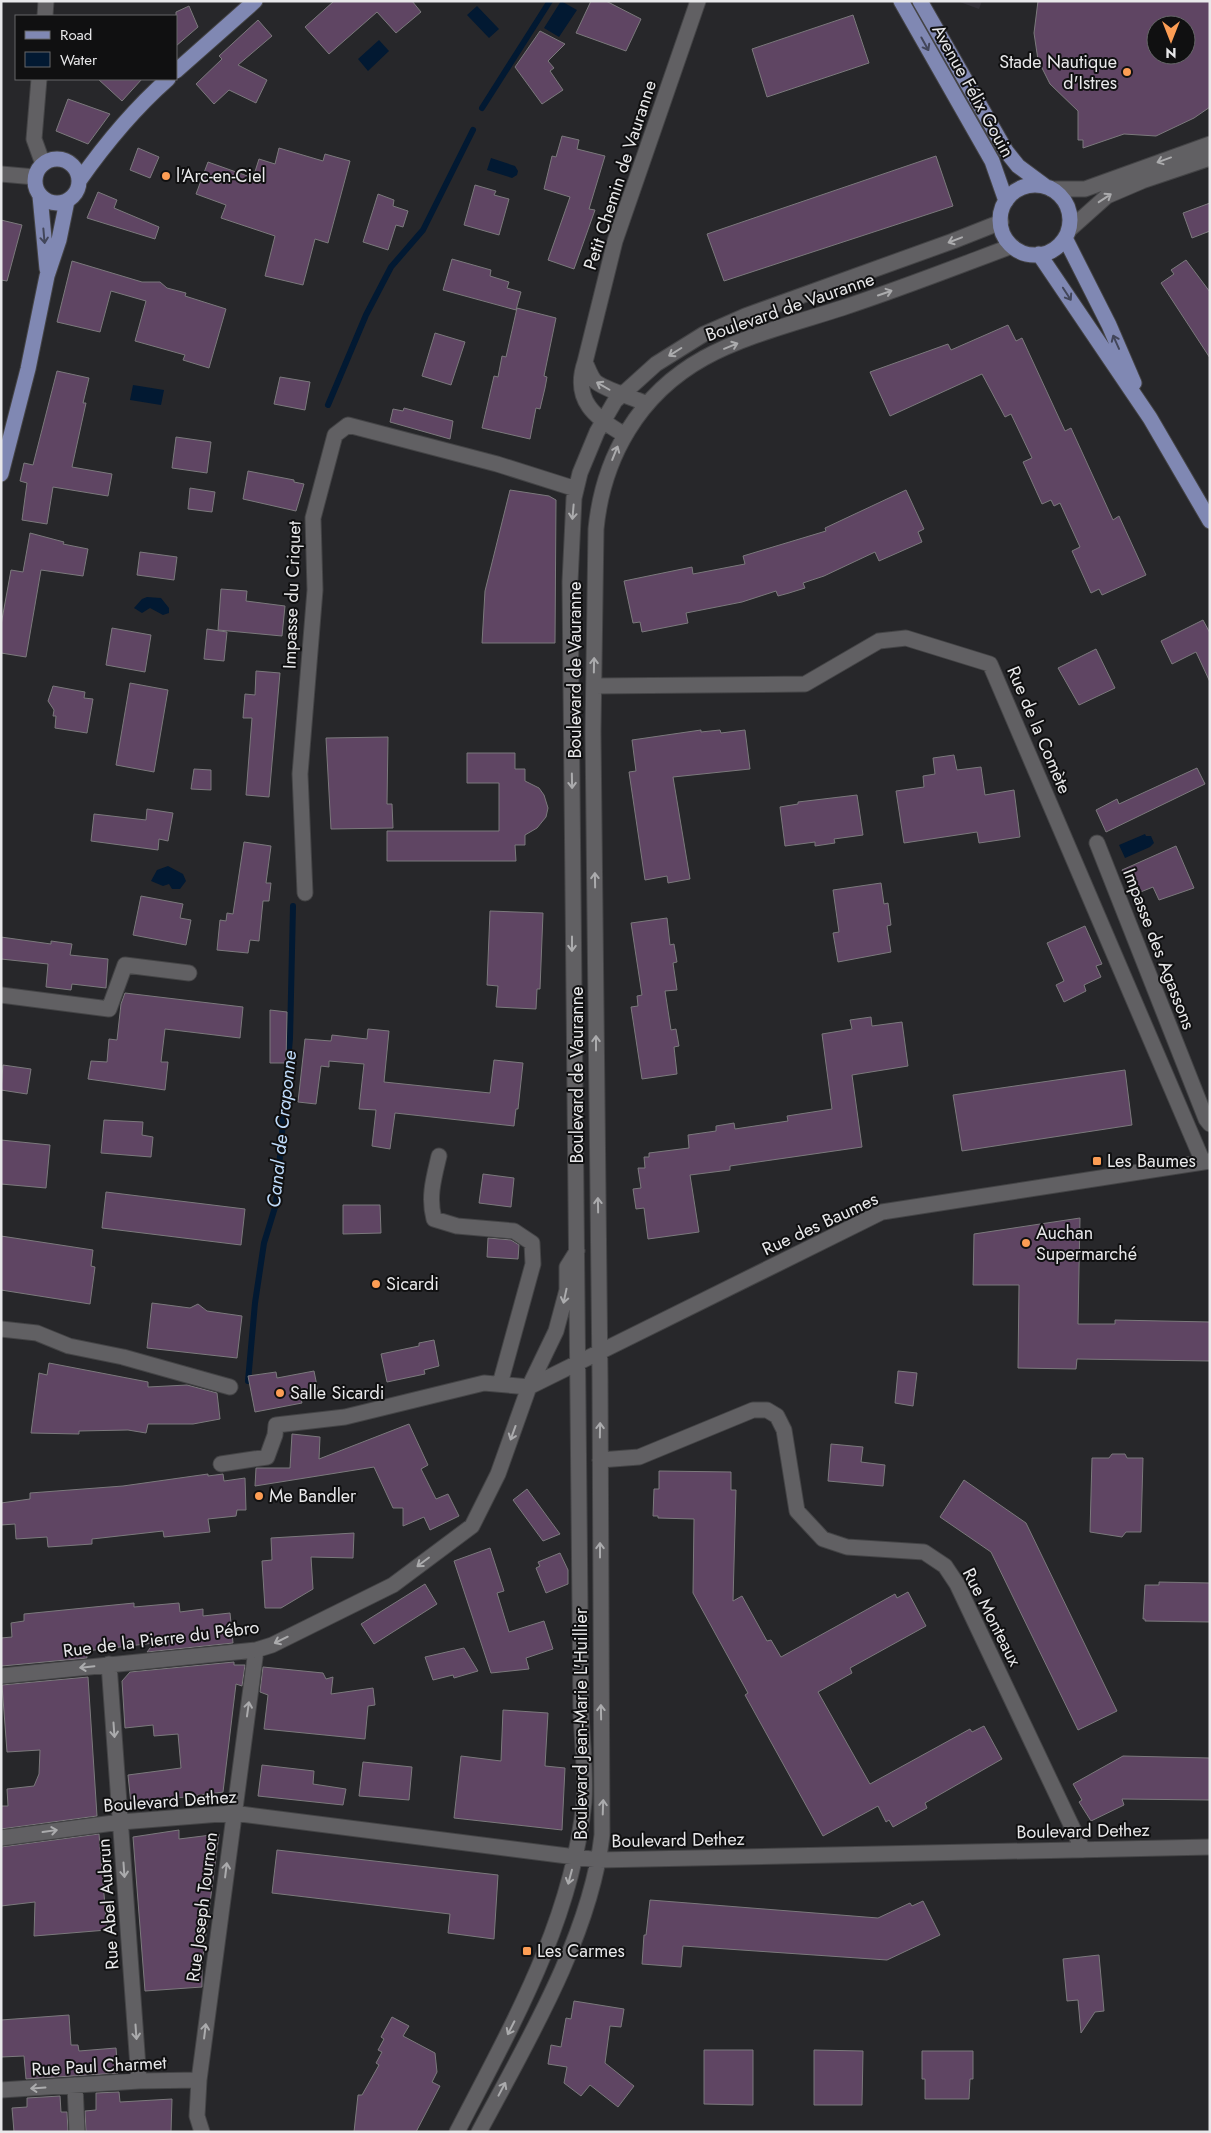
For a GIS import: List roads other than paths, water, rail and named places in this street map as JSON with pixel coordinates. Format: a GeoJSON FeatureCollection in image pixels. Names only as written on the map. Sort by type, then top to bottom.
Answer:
{"type":"FeatureCollection","features":[{"type":"Feature","properties":{"kind":"main road"},"geometry":{"type":"LineString","coordinates":[[178,70],[255,1]]}},
{"type":"Feature","properties":{"kind":"main road","name":"Avenue Félix Gouin"},"geometry":{"type":"LineString","coordinates":[[901,1],[992,161],[1006,201]]}},
{"type":"Feature","properties":{"kind":"main road","name":"Avenue Félix Gouin"},"geometry":{"type":"LineString","coordinates":[[920,1],[1006,151],[1018,166],[1048,187]]}},
{"type":"Feature","properties":{"kind":"main road"},"geometry":{"type":"LineString","coordinates":[[40,196],[51,203],[67,201],[74,195],[79,181],[102,148],[150,95],[167,80]]}},
{"type":"Feature","properties":{"kind":"main road"},"geometry":{"type":"LineString","coordinates":[[70,164],[102,148]]}},
{"type":"Feature","properties":{"kind":"main road"},"geometry":{"type":"LineString","coordinates":[[48,276],[40,196],[36,188],[35,177],[43,164],[59,159],[70,164],[78,174],[79,181]]}},
{"type":"Feature","properties":{"kind":"main road"},"geometry":{"type":"LineString","coordinates":[[1067,234],[1054,249],[1040,254],[1030,254],[1012,246],[1006,239],[1000,222],[1006,201],[1022,187],[1033,185],[1048,187],[1059,194],[1069,211],[1067,234],[1150,418]]}},
{"type":"Feature","properties":{"kind":"main road"},"geometry":{"type":"LineString","coordinates":[[1,474],[28,369],[48,276],[59,240],[67,201]]}},
{"type":"Feature","properties":{"kind":"main road"},"geometry":{"type":"LineString","coordinates":[[1040,254],[1150,418],[1210,521]]}},
{"type":"Feature","properties":{"kind":"street"},"geometry":{"type":"LineString","coordinates":[[45,15],[46,1]]}},
{"type":"Feature","properties":{"kind":"street","name":"Petit Chemin de Vauranne"},"geometry":{"type":"LineString","coordinates":[[626,434],[603,422],[595,415],[581,390],[581,374],[615,241],[698,1]]}},
{"type":"Feature","properties":{"kind":"street"},"geometry":{"type":"LineString","coordinates":[[39,80],[34,139],[43,164]]}},
{"type":"Feature","properties":{"kind":"street"},"geometry":{"type":"LineString","coordinates":[[1048,187],[1085,189],[1210,144]]}},
{"type":"Feature","properties":{"kind":"street"},"geometry":{"type":"LineString","coordinates":[[1067,234],[1107,196],[1142,181],[1210,158]]}},
{"type":"Feature","properties":{"kind":"street"},"geometry":{"type":"LineString","coordinates":[[1,174],[35,177]]}},
{"type":"Feature","properties":{"kind":"street","name":"Boulevard de Vauranne"},"geometry":{"type":"LineString","coordinates":[[579,1361],[570,582],[571,530],[580,473],[603,422],[615,401],[656,364],[704,334],[745,316],[1000,222]]}},
{"type":"Feature","properties":{"kind":"street","name":"Boulevard de Vauranne"},"geometry":{"type":"LineString","coordinates":[[600,1351],[594,568],[599,502],[607,474],[618,445],[647,404],[671,379],[704,357],[732,345],[902,288],[1012,246]]}},
{"type":"Feature","properties":{"kind":"street"},"geometry":{"type":"LineString","coordinates":[[585,362],[594,381],[606,389],[624,393],[647,404]]}},
{"type":"Feature","properties":{"kind":"street","name":"Impasse du Criquet"},"geometry":{"type":"LineString","coordinates":[[305,893],[300,774],[315,590],[313,518],[335,434],[348,425],[497,464],[576,489]]}},
{"type":"Feature","properties":{"kind":"street","name":"Rue de la Comète"},"geometry":{"type":"LineString","coordinates":[[594,686],[805,684],[879,641],[906,638],[990,664],[1206,1162]]}},
{"type":"Feature","properties":{"kind":"street","name":"Impasse des Agassons"},"geometry":{"type":"LineString","coordinates":[[1098,843],[1210,1124]]}},
{"type":"Feature","properties":{"kind":"street"},"geometry":{"type":"LineString","coordinates":[[1,995],[109,1009],[125,965],[189,973]]}},
{"type":"Feature","properties":{"kind":"street"},"geometry":{"type":"LineString","coordinates":[[440,1156],[432,1190],[431,1208],[434,1219],[457,1226],[514,1231],[532,1243],[533,1264],[500,1384]]}},
{"type":"Feature","properties":{"kind":"street","name":"Rue des Baumes"},"geometry":{"type":"LineString","coordinates":[[529,1387],[882,1212],[1206,1162]]}},
{"type":"Feature","properties":{"kind":"street","name":"Boulevard de Vauranne"},"geometry":{"type":"LineString","coordinates":[[529,1387],[556,1331],[567,1290],[567,1267],[578,1250]]}},
{"type":"Feature","properties":{"kind":"street"},"geometry":{"type":"LineString","coordinates":[[1,1329],[37,1333],[69,1346],[123,1357],[230,1387]]}},
{"type":"Feature","properties":{"kind":"street","name":"Boulevard Jean-Marie L'Huillier"},"geometry":{"type":"LineString","coordinates":[[479,2132],[550,1997],[575,1936],[599,1860],[603,1802],[600,1351]]}},
{"type":"Feature","properties":{"kind":"street","name":"Boulevard Jean-Marie L'Huillier"},"geometry":{"type":"LineString","coordinates":[[457,2132],[533,1984],[564,1898],[576,1857],[584,1801],[580,1652],[579,1361]]}},
{"type":"Feature","properties":{"kind":"street"},"geometry":{"type":"LineString","coordinates":[[222,1464],[267,1457],[276,1425],[345,1417],[484,1383],[529,1387]]}},
{"type":"Feature","properties":{"kind":"street","name":"Rue de la Pierre du Pébro"},"geometry":{"type":"LineString","coordinates":[[1,1676],[256,1650],[272,1645],[393,1585],[472,1526],[498,1474],[529,1387]]}},
{"type":"Feature","properties":{"kind":"street","name":"Rue Monteaux"},"geometry":{"type":"LineString","coordinates":[[600,1460],[639,1457],[753,1410],[767,1410],[778,1416],[784,1430],[797,1511],[823,1539],[847,1547],[924,1552],[945,1566],[953,1578],[1083,1850]]}},
{"type":"Feature","properties":{"kind":"street","name":"Rue Joseph Tournon"},"geometry":{"type":"LineString","coordinates":[[202,2132],[197,2116],[199,2080],[256,1650]]}},
{"type":"Feature","properties":{"kind":"street","name":"Rue Abel Aubrun"},"geometry":{"type":"LineString","coordinates":[[109,1664],[139,2081]]}},
{"type":"Feature","properties":{"kind":"street","name":"Boulevard Dethez"},"geometry":{"type":"LineString","coordinates":[[1,1838],[121,1822],[233,1813],[599,1860],[1210,1847]]}},
{"type":"Feature","properties":{"kind":"street","name":"Rue Paul Charmet"},"geometry":{"type":"LineString","coordinates":[[1,2090],[139,2081],[199,2080]]}},
{"type":"Feature","properties":{"kind":"street"},"geometry":{"type":"LineString","coordinates":[[75,2085],[77,2132]]}},
{"type":"Feature","properties":{"kind":"water"},"geometry":{"type":"Polygon","coordinates":[[[561,1],[577,10],[559,37],[544,28],[561,1]]]}},
{"type":"Feature","properties":{"kind":"water"},"geometry":{"type":"Polygon","coordinates":[[[477,6],[499,29],[489,38],[467,15],[477,6]]]}},
{"type":"Feature","properties":{"kind":"water"},"geometry":{"type":"Polygon","coordinates":[[[379,40],[389,51],[368,71],[358,59],[379,40]]]}},
{"type":"Feature","properties":{"kind":"water"},"geometry":{"type":"Polygon","coordinates":[[[491,158],[515,166],[518,171],[517,175],[512,178],[487,170],[491,158]]]}},
{"type":"Feature","properties":{"kind":"water"},"geometry":{"type":"Polygon","coordinates":[[[133,385],[164,390],[161,405],[130,400],[133,385]]]}},
{"type":"Feature","properties":{"kind":"water"},"geometry":{"type":"Polygon","coordinates":[[[147,597],[161,598],[169,608],[169,613],[163,615],[150,608],[142,613],[134,608],[142,599],[147,597]]]}},
{"type":"Feature","properties":{"kind":"water"},"geometry":{"type":"Polygon","coordinates":[[[1145,834],[1146,836],[1151,836],[1154,843],[1150,847],[1125,858],[1119,845],[1145,834]]]}},
{"type":"Feature","properties":{"kind":"water"},"geometry":{"type":"Polygon","coordinates":[[[168,866],[183,874],[186,881],[180,889],[172,889],[169,884],[163,886],[151,881],[157,870],[168,866]]]}},
{"type":"Feature","properties":{"kind":"waterway","name":"Canal de Craponne"},"geometry":{"type":"LineString","coordinates":[[482,108],[550,1]]}},
{"type":"Feature","properties":{"kind":"waterway","name":"Canal de Craponne"},"geometry":{"type":"LineString","coordinates":[[328,405],[366,315],[391,267],[423,230],[473,130]]}},
{"type":"Feature","properties":{"kind":"waterway","name":"Canal de Craponne"},"geometry":{"type":"LineString","coordinates":[[248,1381],[255,1303],[264,1243],[276,1204],[290,1038],[293,906]]}},
{"type":"Feature","properties":{"kind":"place","name":"Stade Nautique d'Istres"},"geometry":{"type":"Point","coordinates":[1127,72]}},
{"type":"Feature","properties":{"kind":"place","name":"l'Arc-en-Ciel"},"geometry":{"type":"Point","coordinates":[166,176]}},
{"type":"Feature","properties":{"kind":"place","name":"Les Baumes"},"geometry":{"type":"Point","coordinates":[1097,1161]}},
{"type":"Feature","properties":{"kind":"place","name":"Auchan Supermarché"},"geometry":{"type":"Point","coordinates":[1026,1243]}},
{"type":"Feature","properties":{"kind":"place","name":"Sicardi"},"geometry":{"type":"Point","coordinates":[376,1284]}},
{"type":"Feature","properties":{"kind":"place","name":"Salle Sicardi"},"geometry":{"type":"Point","coordinates":[280,1393]}},
{"type":"Feature","properties":{"kind":"place","name":"Me Bandler"},"geometry":{"type":"Point","coordinates":[259,1496]}},
{"type":"Feature","properties":{"kind":"place","name":"Les Carmes"},"geometry":{"type":"Point","coordinates":[527,1951]}}]}
